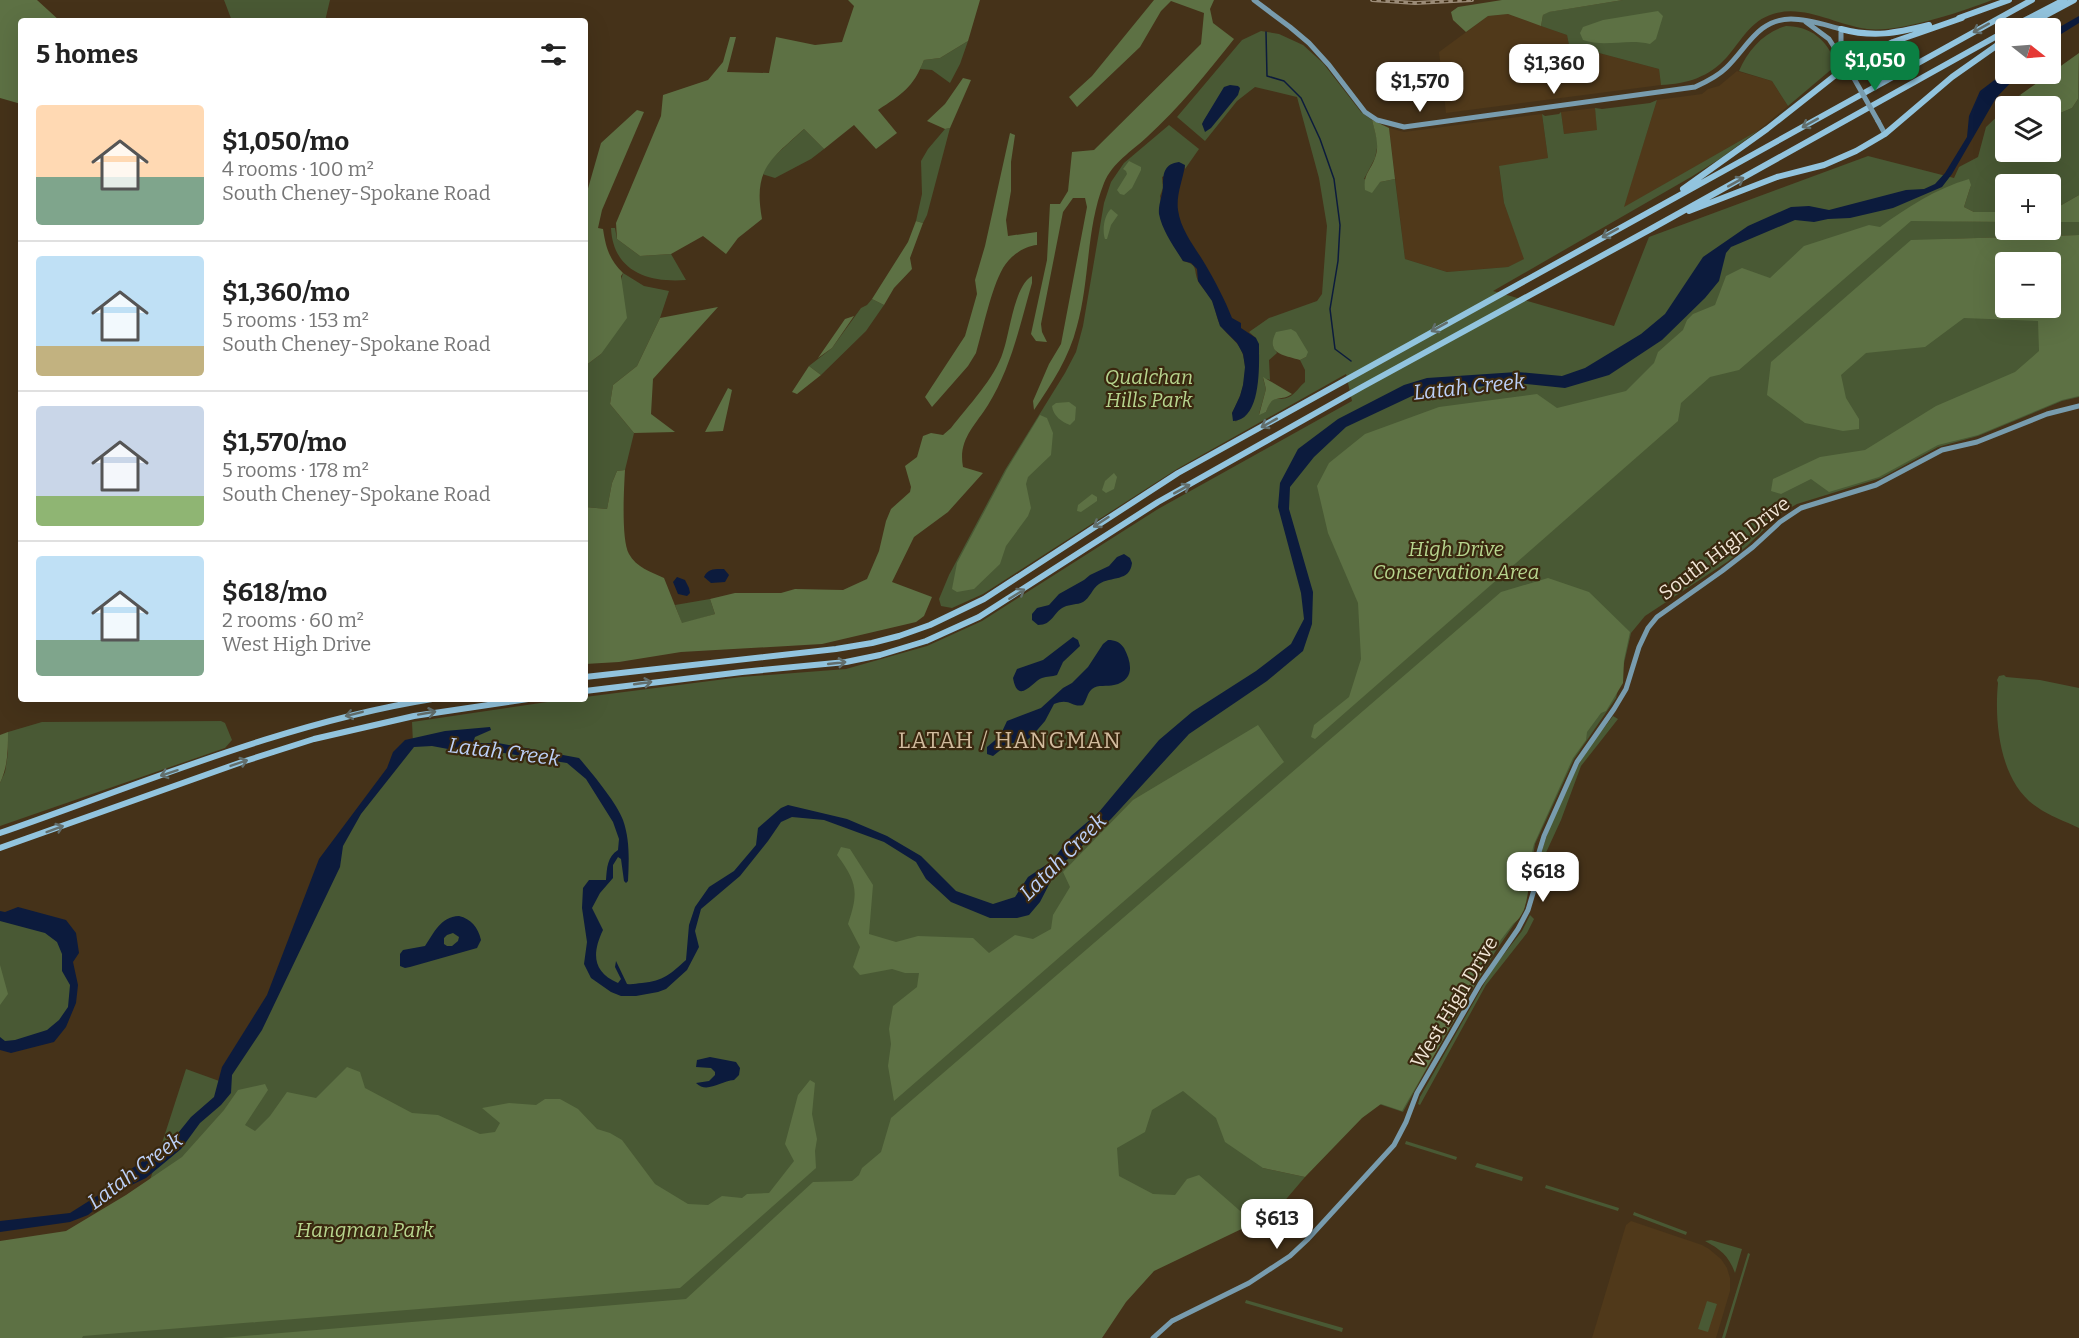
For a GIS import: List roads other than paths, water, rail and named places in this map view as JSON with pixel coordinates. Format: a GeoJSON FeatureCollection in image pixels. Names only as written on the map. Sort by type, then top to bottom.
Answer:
{"type":"FeatureCollection","features":[{"type":"Feature","properties":{"kind":"highway"},"geometry":{"type":"LineString","coordinates":[[1661,205],[1767,129],[1847,66],[1893,42],[2009,0]]}},
{"type":"Feature","properties":{"kind":"highway"},"geometry":{"type":"LineString","coordinates":[[588,677],[836,650],[872,643],[930,625],[984,599],[1178,472],[2032,0]]}},
{"type":"Feature","properties":{"kind":"highway"},"geometry":{"type":"LineString","coordinates":[[2029,18],[2064,0]]}},
{"type":"Feature","properties":{"kind":"highway"},"geometry":{"type":"LineString","coordinates":[[2041,18],[2074,0]]}},
{"type":"Feature","properties":{"kind":"highway"},"geometry":{"type":"LineString","coordinates":[[1841,29],[1866,34],[1887,34],[1962,18]]}},
{"type":"Feature","properties":{"kind":"highway"},"geometry":{"type":"LineString","coordinates":[[588,691],[846,662],[880,655],[926,641],[980,617],[1158,502],[1995,37]]}},
{"type":"Feature","properties":{"kind":"highway"},"geometry":{"type":"LineString","coordinates":[[1666,220],[1777,177],[1824,165],[1856,151],[1885,134],[1952,77],[1995,46]]}},
{"type":"Feature","properties":{"kind":"highway"},"geometry":{"type":"LineString","coordinates":[[0,833],[274,736],[388,706],[413,702]]}},
{"type":"Feature","properties":{"kind":"highway"},"geometry":{"type":"LineString","coordinates":[[0,849],[242,762],[314,739],[414,716],[508,702]]}},
{"type":"Feature","properties":{"kind":"main road"},"geometry":{"type":"LineString","coordinates":[[1254,0],[1309,43],[1365,112],[1377,120],[1404,127],[1695,87],[1724,70],[1756,33],[1766,25],[1785,19],[1841,29],[1841,56]]}},
{"type":"Feature","properties":{"kind":"main road"},"geometry":{"type":"LineString","coordinates":[[1803,21],[1824,35],[1841,56],[1885,134]]}},
{"type":"Feature","properties":{"kind":"main road","name":"South High Drive"},"geometry":{"type":"LineString","coordinates":[[1638,647],[1656,617],[1722,572],[1754,547],[1780,522],[1801,508],[1876,485],[1931,454],[1977,442],[2047,414],[2079,406]]}},
{"type":"Feature","properties":{"kind":"main road","name":"West High Drive"},"geometry":{"type":"LineString","coordinates":[[1153,1338],[1172,1321],[1250,1283],[1290,1256],[1394,1145],[1417,1093],[1480,984],[1518,929],[1528,910],[1534,890],[1536,862],[1544,836],[1577,762],[1626,688],[1638,647]]}},
{"type":"Feature","properties":{"kind":"water"},"geometry":{"type":"Polygon","coordinates":[[[2079,16],[2079,23],[2061,34],[2061,26],[2079,16]]]}},
{"type":"Feature","properties":{"kind":"water","name":"Latah Creek"},"geometry":{"type":"Polygon","coordinates":[[[1995,80],[1995,84],[2009,84],[1998,96],[1995,96],[1952,174],[1942,187],[1893,208],[1850,218],[1814,222],[1795,220],[1731,247],[1726,253],[1719,281],[1705,298],[1662,340],[1609,375],[1565,388],[1517,383],[1432,391],[1412,396],[1346,427],[1314,457],[1290,487],[1289,509],[1313,592],[1312,624],[1303,651],[1267,681],[1189,734],[1111,819],[1057,869],[1040,902],[1029,915],[1017,918],[990,918],[951,902],[926,879],[916,862],[884,842],[824,820],[792,817],[781,822],[740,876],[701,909],[695,931],[699,947],[687,970],[666,989],[636,996],[621,996],[591,978],[584,964],[587,942],[582,908],[583,888],[589,880],[606,880],[608,863],[618,850],[619,839],[613,822],[586,779],[567,763],[472,748],[414,747],[361,814],[343,846],[340,867],[262,1030],[232,1075],[231,1093],[221,1105],[200,1123],[181,1149],[146,1178],[117,1192],[88,1215],[70,1222],[0,1232],[0,1221],[70,1213],[170,1143],[191,1117],[214,1097],[222,1067],[267,995],[319,859],[387,768],[393,752],[405,740],[445,731],[490,727],[491,730],[475,737],[473,743],[498,743],[579,758],[615,805],[623,820],[627,835],[628,881],[626,883],[624,881],[621,859],[618,857],[613,865],[613,878],[600,893],[592,908],[603,930],[596,954],[599,967],[609,979],[618,983],[621,979],[615,967],[616,961],[627,984],[631,984],[661,979],[686,960],[689,925],[695,907],[709,887],[734,871],[756,845],[758,828],[781,808],[788,805],[847,819],[887,836],[921,856],[956,891],[993,904],[1015,897],[1028,877],[1052,861],[1071,836],[1099,812],[1159,740],[1192,712],[1256,671],[1291,644],[1304,619],[1301,593],[1278,507],[1280,483],[1298,449],[1338,419],[1404,385],[1427,378],[1517,372],[1562,376],[1585,368],[1641,334],[1665,314],[1703,257],[1748,226],[1791,207],[1809,206],[1829,210],[1906,190],[1924,189],[1935,184],[1945,173],[1967,137],[1969,116],[1980,91],[1995,80]]]}},
{"type":"Feature","properties":{"kind":"water"},"geometry":{"type":"Polygon","coordinates":[[[1230,85],[1240,88],[1238,95],[1211,128],[1205,132],[1202,124],[1204,120],[1224,87],[1230,85]]]}},
{"type":"Feature","properties":{"kind":"water"},"geometry":{"type":"Polygon","coordinates":[[[1179,162],[1185,165],[1178,204],[1182,225],[1216,284],[1232,318],[1241,323],[1241,328],[1256,338],[1259,344],[1257,390],[1254,401],[1242,418],[1233,421],[1232,413],[1243,385],[1245,367],[1243,354],[1237,343],[1220,326],[1212,301],[1198,281],[1197,269],[1191,263],[1183,261],[1172,244],[1159,214],[1164,173],[1168,167],[1179,162]]]}},
{"type":"Feature","properties":{"kind":"water"},"geometry":{"type":"Polygon","coordinates":[[[1124,554],[1130,558],[1132,563],[1128,573],[1124,576],[1099,584],[1081,603],[1064,607],[1047,623],[1038,625],[1032,620],[1032,614],[1037,608],[1049,605],[1059,594],[1109,566],[1117,557],[1124,554]]]}},
{"type":"Feature","properties":{"kind":"water"},"geometry":{"type":"Polygon","coordinates":[[[715,569],[724,569],[729,575],[725,582],[711,583],[704,577],[715,569]]]}},
{"type":"Feature","properties":{"kind":"water"},"geometry":{"type":"Polygon","coordinates":[[[677,577],[685,580],[690,593],[687,596],[678,594],[673,582],[677,577]]]}},
{"type":"Feature","properties":{"kind":"water"},"geometry":{"type":"Polygon","coordinates":[[[1073,637],[1078,640],[1080,646],[1063,662],[1057,675],[1042,678],[1026,690],[1018,690],[1013,678],[1017,669],[1043,660],[1073,637]]]}},
{"type":"Feature","properties":{"kind":"water"},"geometry":{"type":"Polygon","coordinates":[[[1108,640],[1119,643],[1127,654],[1130,670],[1126,679],[1114,685],[1094,687],[1083,705],[1067,702],[1054,704],[1045,721],[1027,740],[1008,744],[993,756],[987,754],[987,747],[1000,736],[1007,721],[1041,708],[1088,667],[1108,640]]]}},
{"type":"Feature","properties":{"kind":"water"},"geometry":{"type":"Polygon","coordinates":[[[18,907],[66,920],[76,933],[79,953],[73,962],[78,985],[76,1003],[66,1027],[54,1042],[11,1053],[0,1050],[0,1037],[5,1041],[15,1040],[47,1030],[59,1020],[68,1007],[70,985],[62,971],[62,954],[57,942],[45,933],[0,921],[0,911],[5,912],[18,907]]]}},
{"type":"Feature","properties":{"kind":"water"},"geometry":{"type":"Polygon","coordinates":[[[452,917],[463,917],[473,924],[481,940],[477,948],[410,967],[400,966],[400,954],[403,950],[425,946],[438,926],[452,917]],[[453,933],[447,935],[444,938],[444,944],[452,946],[459,937],[453,933]]]}},
{"type":"Feature","properties":{"kind":"water"},"geometry":{"type":"Polygon","coordinates":[[[710,1057],[736,1062],[740,1068],[739,1075],[734,1080],[714,1086],[700,1086],[696,1083],[709,1081],[715,1072],[711,1068],[696,1067],[697,1060],[710,1057]]]}},
{"type":"Feature","properties":{"kind":"waterway"},"geometry":{"type":"LineString","coordinates":[[1266,32],[1267,76],[1284,81],[1301,98],[1320,139],[1334,179],[1340,225],[1338,261],[1330,309],[1335,349],[1351,361]]}},
{"type":"Feature","properties":{"kind":"railway"},"geometry":{"type":"LineString","coordinates":[[1372,0],[1415,3],[1472,0]]}},
{"type":"Feature","properties":{"kind":"district","name":"LATAH / HANGMAN"},"geometry":{"type":"Point","coordinates":[1010,740]}},
{"type":"Feature","properties":{"kind":"park label","name":"Qualchan Hills Park"},"geometry":{"type":"Point","coordinates":[1149,388]}},
{"type":"Feature","properties":{"kind":"park label","name":"High Drive Conservation Area"},"geometry":{"type":"Point","coordinates":[1456,560]}},
{"type":"Feature","properties":{"kind":"park label","name":"Hangman Park"},"geometry":{"type":"Point","coordinates":[365,1230]}}]}
